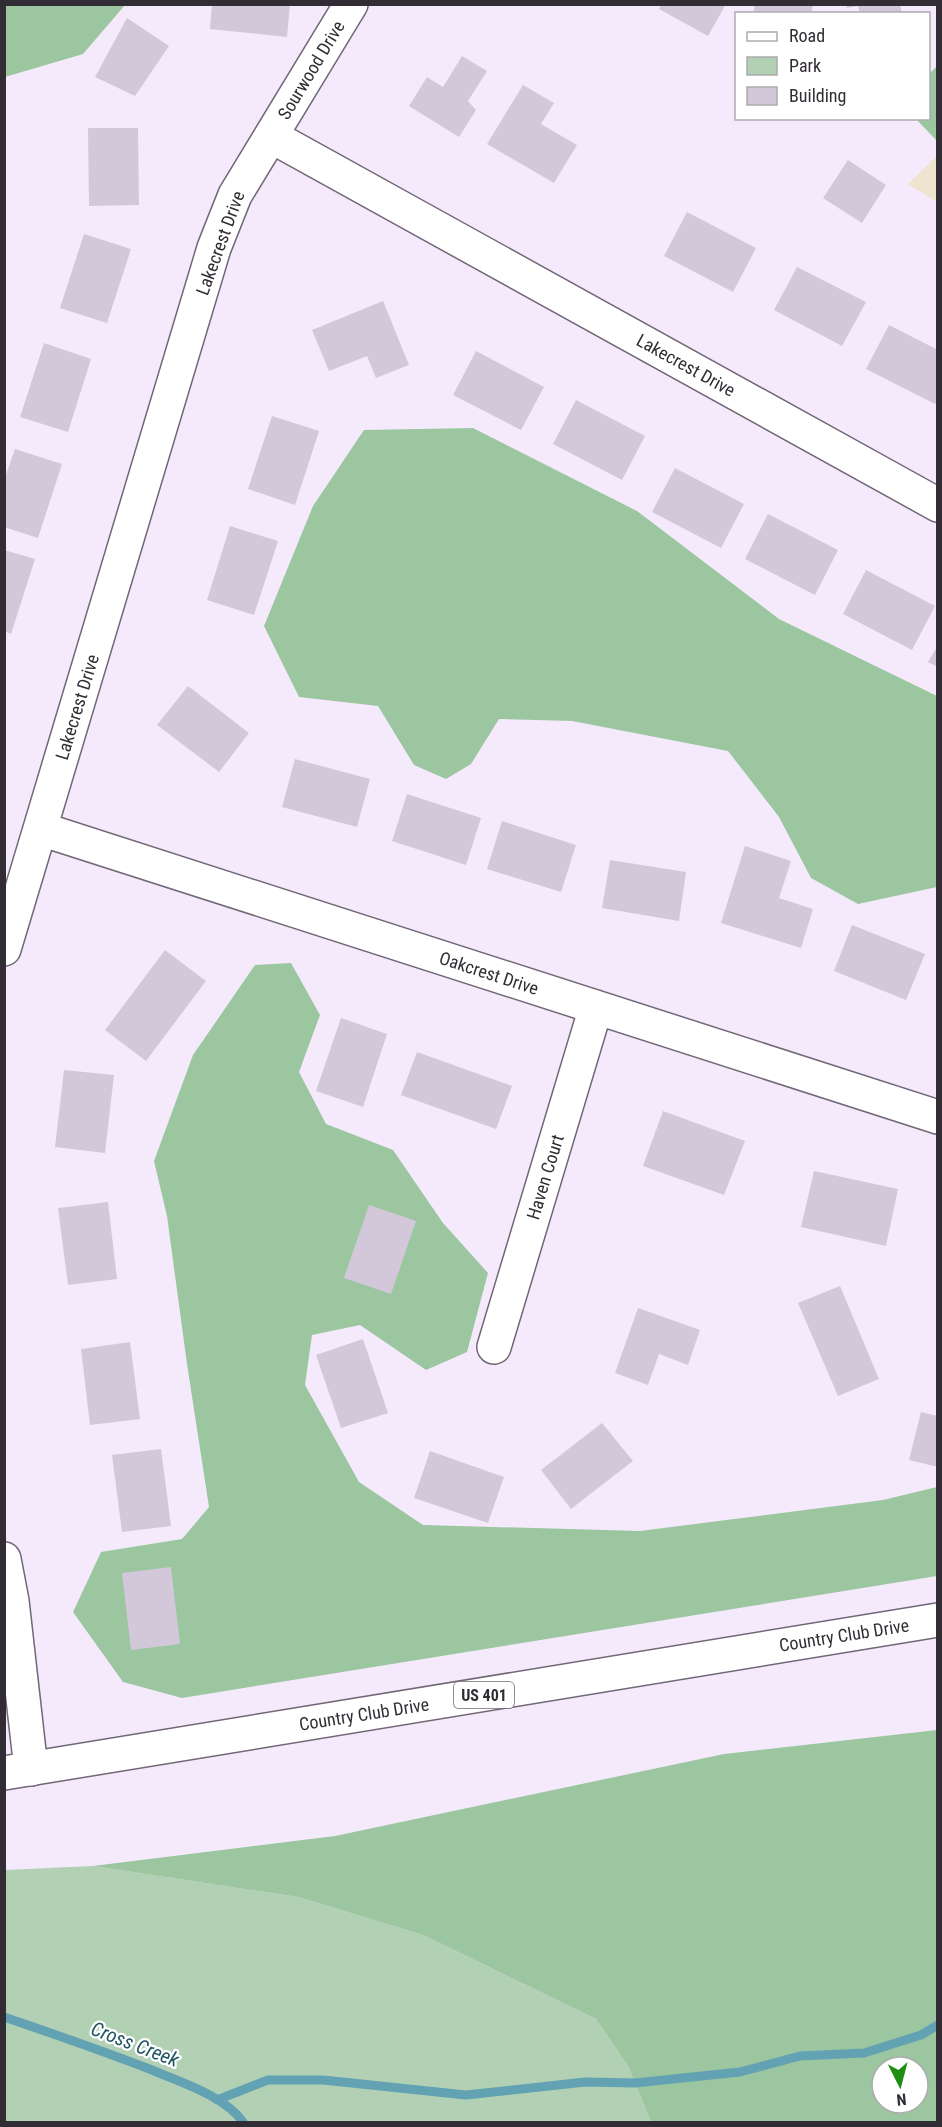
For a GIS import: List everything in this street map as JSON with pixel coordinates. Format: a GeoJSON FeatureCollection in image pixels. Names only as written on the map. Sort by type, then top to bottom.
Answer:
{"type":"FeatureCollection","features":[{"type":"Feature","properties":{"kind":"street","name":"Sourwood Drive"},"geometry":{"type":"LineString","coordinates":[[271,136],[351,4]]}},
{"type":"Feature","properties":{"kind":"street","name":"Lakecrest Drive"},"geometry":{"type":"LineString","coordinates":[[4,949],[214,248],[235,195],[271,136],[938,505]]}},
{"type":"Feature","properties":{"kind":"street","name":"Oakcrest Drive"},"geometry":{"type":"LineString","coordinates":[[41,829],[938,1118]]}},
{"type":"Feature","properties":{"kind":"street","name":"Haven Court"},"geometry":{"type":"LineString","coordinates":[[494,1347],[596,1007]]}},
{"type":"Feature","properties":{"kind":"street"},"geometry":{"type":"LineString","coordinates":[[4,1559],[12,1601],[18,1771]]}},
{"type":"Feature","properties":{"kind":"street","name":"Country Club Drive"},"geometry":{"type":"LineString","coordinates":[[18,1771],[938,1620]]}},
{"type":"Feature","properties":{"kind":"shaded area"},"geometry":{"type":"Polygon","coordinates":[[[937,156],[937,202],[908,184],[937,156]]]}},
{"type":"Feature","properties":{"kind":"green space"},"geometry":{"type":"Polygon","coordinates":[[[5,4],[125,5],[83,54],[5,77],[5,4]]]}},
{"type":"Feature","properties":{"kind":"green space"},"geometry":{"type":"Polygon","coordinates":[[[937,66],[937,141],[917,120],[930,120],[930,73],[937,66]]]}},
{"type":"Feature","properties":{"kind":"green space"},"geometry":{"type":"Polygon","coordinates":[[[473,428],[637,511],[779,619],[937,696],[937,887],[858,904],[811,878],[779,817],[728,751],[572,721],[499,719],[471,764],[446,779],[414,765],[378,706],[299,697],[264,626],[313,506],[364,430],[473,428]]]}},
{"type":"Feature","properties":{"kind":"green space"},"geometry":{"type":"Polygon","coordinates":[[[291,963],[320,1015],[299,1072],[326,1124],[393,1150],[443,1223],[488,1273],[467,1352],[426,1370],[360,1325],[312,1335],[305,1385],[359,1482],[423,1525],[640,1531],[883,1500],[937,1487],[937,1576],[182,1698],[123,1682],[73,1612],[101,1552],[182,1539],[209,1507],[167,1216],[154,1161],[193,1055],[255,965],[291,963]]]}},
{"type":"Feature","properties":{"kind":"green space"},"geometry":{"type":"Polygon","coordinates":[[[937,1730],[937,2122],[651,2122],[628,2066],[596,2019],[423,1935],[298,1897],[93,1866],[335,1836],[724,1754],[937,1730]]]}},
{"type":"Feature","properties":{"kind":"green space"},"geometry":{"type":"Polygon","coordinates":[[[93,1866],[298,1897],[423,1935],[596,2019],[628,2066],[651,2122],[5,2122],[4,1870],[93,1866]]]}},
{"type":"Feature","properties":{"kind":"building"},"geometry":{"type":"Polygon","coordinates":[[[212,4],[290,4],[287,37],[210,29],[212,4]]]}},
{"type":"Feature","properties":{"kind":"building"},"geometry":{"type":"Polygon","coordinates":[[[661,4],[726,4],[708,36],[659,9],[661,4]]]}},
{"type":"Feature","properties":{"kind":"building"},"geometry":{"type":"Polygon","coordinates":[[[755,4],[813,4],[811,12],[753,12],[755,4]]]}},
{"type":"Feature","properties":{"kind":"building"},"geometry":{"type":"Polygon","coordinates":[[[846,4],[900,4],[902,12],[860,12],[858,6],[847,8],[846,4]]]}},
{"type":"Feature","properties":{"kind":"building"},"geometry":{"type":"Polygon","coordinates":[[[127,18],[169,46],[135,96],[95,77],[127,18]]]}},
{"type":"Feature","properties":{"kind":"building"},"geometry":{"type":"Polygon","coordinates":[[[462,56],[487,71],[468,101],[476,110],[459,137],[409,106],[427,77],[443,87],[462,56]]]}},
{"type":"Feature","properties":{"kind":"building"},"geometry":{"type":"Polygon","coordinates":[[[523,85],[554,103],[541,124],[577,145],[554,183],[487,144],[523,85]]]}},
{"type":"Feature","properties":{"kind":"building"},"geometry":{"type":"Polygon","coordinates":[[[88,128],[138,128],[139,205],[89,206],[88,128]]]}},
{"type":"Feature","properties":{"kind":"building"},"geometry":{"type":"Polygon","coordinates":[[[848,160],[886,185],[862,223],[823,198],[848,160]]]}},
{"type":"Feature","properties":{"kind":"building"},"geometry":{"type":"Polygon","coordinates":[[[687,212],[756,248],[733,292],[664,256],[687,212]]]}},
{"type":"Feature","properties":{"kind":"building"},"geometry":{"type":"Polygon","coordinates":[[[84,234],[131,249],[107,323],[60,308],[84,234]]]}},
{"type":"Feature","properties":{"kind":"building"},"geometry":{"type":"Polygon","coordinates":[[[797,267],[866,302],[842,346],[774,310],[797,267]]]}},
{"type":"Feature","properties":{"kind":"building"},"geometry":{"type":"Polygon","coordinates":[[[383,301],[409,365],[376,378],[367,356],[329,371],[312,330],[383,301]]]}},
{"type":"Feature","properties":{"kind":"building"},"geometry":{"type":"Polygon","coordinates":[[[889,325],[938,350],[938,399],[935,404],[866,369],[889,325]]]}},
{"type":"Feature","properties":{"kind":"building"},"geometry":{"type":"Polygon","coordinates":[[[44,343],[91,359],[68,432],[20,417],[44,343]]]}},
{"type":"Feature","properties":{"kind":"building"},"geometry":{"type":"Polygon","coordinates":[[[476,351],[544,387],[521,430],[453,395],[476,351]]]}},
{"type":"Feature","properties":{"kind":"building"},"geometry":{"type":"Polygon","coordinates":[[[576,400],[645,436],[622,480],[553,444],[576,400]]]}},
{"type":"Feature","properties":{"kind":"building"},"geometry":{"type":"Polygon","coordinates":[[[272,416],[319,431],[295,505],[248,489],[272,416]]]}},
{"type":"Feature","properties":{"kind":"building"},"geometry":{"type":"Polygon","coordinates":[[[15,449],[62,464],[38,538],[4,527],[4,480],[15,449]]]}},
{"type":"Feature","properties":{"kind":"building"},"geometry":{"type":"Polygon","coordinates":[[[675,468],[744,504],[721,548],[652,512],[675,468]]]}},
{"type":"Feature","properties":{"kind":"building"},"geometry":{"type":"Polygon","coordinates":[[[768,514],[838,550],[815,595],[745,559],[768,514]]]}},
{"type":"Feature","properties":{"kind":"building"},"geometry":{"type":"Polygon","coordinates":[[[230,526],[278,541],[254,615],[207,600],[230,526]]]}},
{"type":"Feature","properties":{"kind":"building"},"geometry":{"type":"Polygon","coordinates":[[[4,550],[35,559],[11,634],[4,631],[4,550]]]}},
{"type":"Feature","properties":{"kind":"building"},"geometry":{"type":"Polygon","coordinates":[[[866,570],[935,606],[912,650],[843,614],[866,570]]]}},
{"type":"Feature","properties":{"kind":"building"},"geometry":{"type":"Polygon","coordinates":[[[938,645],[938,667],[928,662],[938,645]]]}},
{"type":"Feature","properties":{"kind":"building"},"geometry":{"type":"Polygon","coordinates":[[[188,686],[249,733],[219,772],[157,725],[188,686]]]}},
{"type":"Feature","properties":{"kind":"building"},"geometry":{"type":"Polygon","coordinates":[[[295,759],[370,779],[357,827],[282,807],[295,759]]]}},
{"type":"Feature","properties":{"kind":"building"},"geometry":{"type":"Polygon","coordinates":[[[407,794],[481,818],[466,865],[392,841],[407,794]]]}},
{"type":"Feature","properties":{"kind":"building"},"geometry":{"type":"Polygon","coordinates":[[[502,821],[576,845],[561,892],[487,869],[502,821]]]}},
{"type":"Feature","properties":{"kind":"building"},"geometry":{"type":"Polygon","coordinates":[[[745,846],[791,861],[779,898],[813,909],[801,948],[721,923],[745,846]]]}},
{"type":"Feature","properties":{"kind":"building"},"geometry":{"type":"Polygon","coordinates":[[[610,860],[686,872],[679,921],[602,908],[610,860]]]}},
{"type":"Feature","properties":{"kind":"building"},"geometry":{"type":"Polygon","coordinates":[[[852,925],[925,954],[906,1000],[834,971],[852,925]]]}},
{"type":"Feature","properties":{"kind":"building"},"geometry":{"type":"Polygon","coordinates":[[[165,950],[206,981],[146,1061],[105,1030],[165,950]]]}},
{"type":"Feature","properties":{"kind":"building"},"geometry":{"type":"Polygon","coordinates":[[[341,1018],[387,1034],[363,1107],[316,1091],[341,1018]]]}},
{"type":"Feature","properties":{"kind":"building"},"geometry":{"type":"Polygon","coordinates":[[[417,1052],[512,1086],[496,1129],[401,1095],[417,1052]]]}},
{"type":"Feature","properties":{"kind":"building"},"geometry":{"type":"Polygon","coordinates":[[[64,1070],[114,1075],[105,1153],[55,1147],[64,1070]]]}},
{"type":"Feature","properties":{"kind":"building"},"geometry":{"type":"Polygon","coordinates":[[[663,1111],[745,1141],[724,1195],[643,1166],[663,1111]]]}},
{"type":"Feature","properties":{"kind":"building"},"geometry":{"type":"Polygon","coordinates":[[[814,1171],[898,1189],[886,1246],[801,1227],[814,1171]]]}},
{"type":"Feature","properties":{"kind":"building"},"geometry":{"type":"Polygon","coordinates":[[[108,1202],[117,1279],[68,1285],[58,1208],[108,1202]]]}},
{"type":"Feature","properties":{"kind":"building"},"geometry":{"type":"Polygon","coordinates":[[[369,1205],[416,1221],[391,1294],[344,1278],[369,1205]]]}},
{"type":"Feature","properties":{"kind":"building"},"geometry":{"type":"Polygon","coordinates":[[[840,1286],[879,1379],[838,1396],[798,1303],[840,1286]]]}},
{"type":"Feature","properties":{"kind":"building"},"geometry":{"type":"Polygon","coordinates":[[[638,1308],[700,1330],[688,1365],[659,1354],[648,1385],[615,1373],[638,1308]]]}},
{"type":"Feature","properties":{"kind":"building"},"geometry":{"type":"Polygon","coordinates":[[[363,1339],[388,1413],[341,1428],[316,1355],[363,1339]]]}},
{"type":"Feature","properties":{"kind":"building"},"geometry":{"type":"Polygon","coordinates":[[[130,1342],[140,1419],[90,1425],[81,1349],[130,1342]]]}},
{"type":"Feature","properties":{"kind":"building"},"geometry":{"type":"Polygon","coordinates":[[[921,1412],[938,1416],[938,1467],[909,1460],[921,1412]]]}},
{"type":"Feature","properties":{"kind":"building"},"geometry":{"type":"Polygon","coordinates":[[[602,1423],[633,1461],[571,1509],[541,1470],[602,1423]]]}},
{"type":"Feature","properties":{"kind":"building"},"geometry":{"type":"Polygon","coordinates":[[[161,1449],[171,1526],[122,1532],[112,1455],[161,1449]]]}},
{"type":"Feature","properties":{"kind":"building"},"geometry":{"type":"Polygon","coordinates":[[[430,1451],[504,1477],[488,1523],[414,1498],[430,1451]]]}},
{"type":"Feature","properties":{"kind":"building"},"geometry":{"type":"Polygon","coordinates":[[[171,1567],[180,1644],[131,1650],[122,1573],[171,1567]]]}},
{"type":"Feature","properties":{"kind":"waterway","name":"Cross Creek"},"geometry":{"type":"LineString","coordinates":[[4,2017],[115,2056],[188,2085],[214,2097],[243,2122]]}},
{"type":"Feature","properties":{"kind":"waterway"},"geometry":{"type":"LineString","coordinates":[[217,2100],[268,2080],[323,2080],[466,2095],[585,2082],[635,2083],[740,2072],[800,2056],[864,2053],[921,2035],[938,2025]]}}]}
